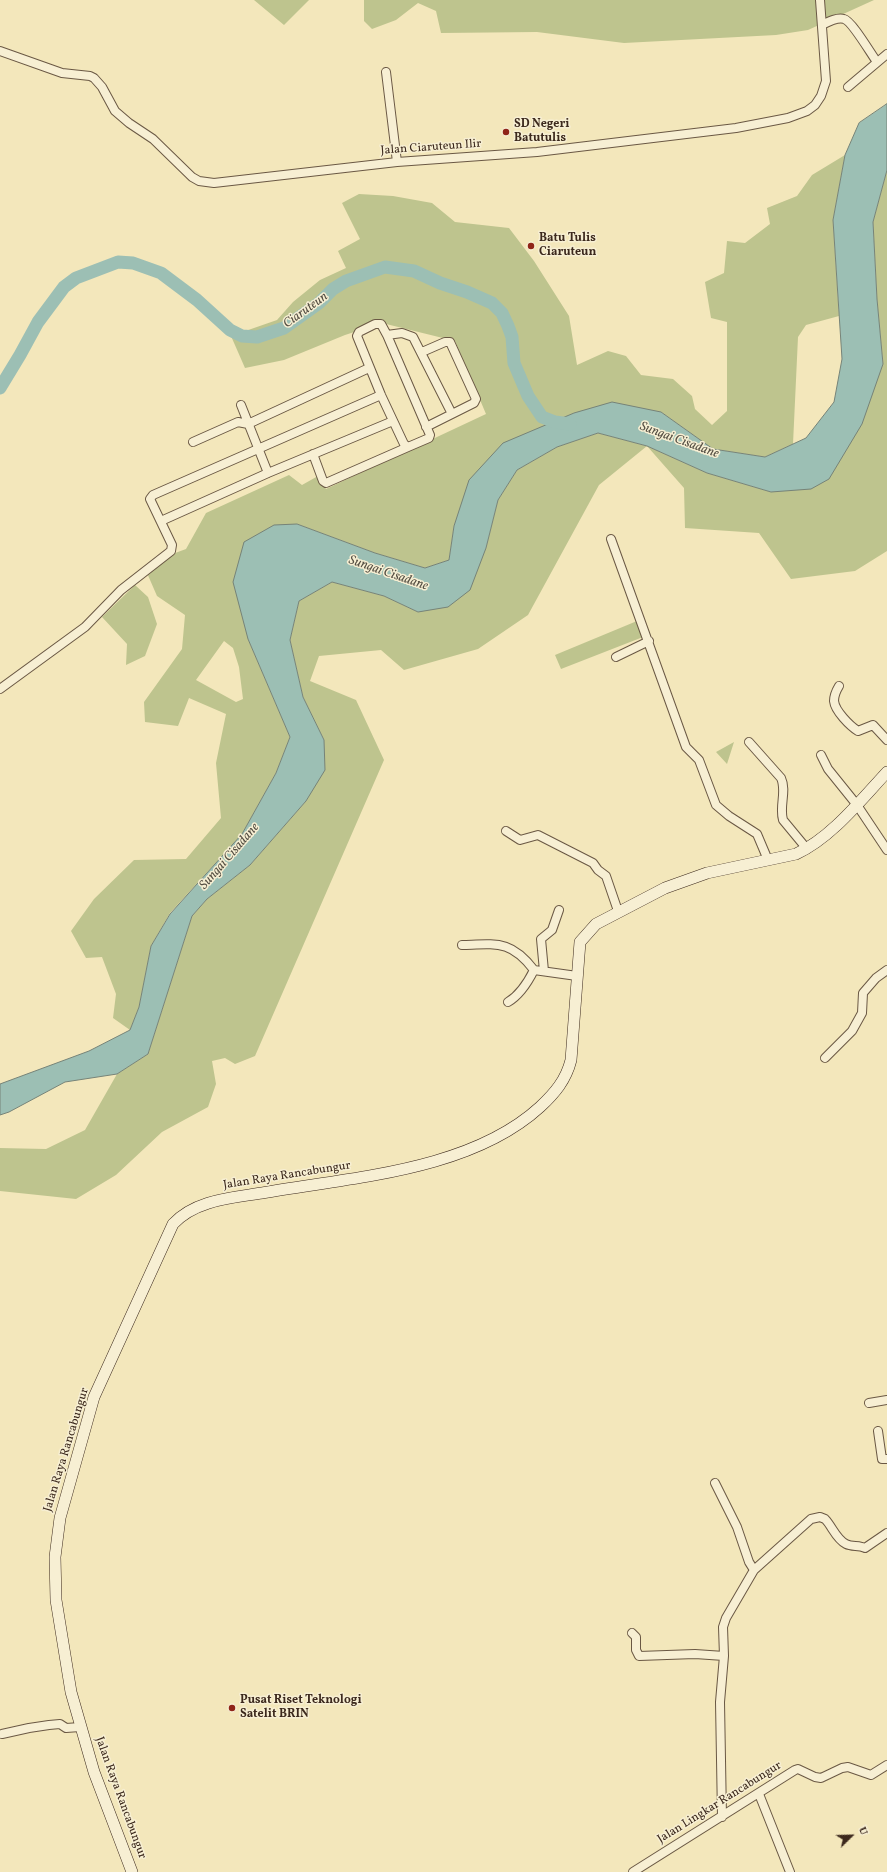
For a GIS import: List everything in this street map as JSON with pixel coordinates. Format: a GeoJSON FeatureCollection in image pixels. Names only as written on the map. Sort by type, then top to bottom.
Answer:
{"type":"FeatureCollection","features":[{"type":"Feature","properties":{"kind":"main road","name":"Jalan Raya Rancabungur"},"geometry":{"type":"LineString","coordinates":[[132,1872],[94,1772],[80,1727],[64,1659],[56,1600],[55,1557],[60,1518],[94,1397],[173,1224],[187,1212],[203,1204],[286,1188],[359,1178],[435,1160],[479,1146],[512,1129],[549,1098],[560,1085],[568,1069],[580,942],[590,929],[618,911],[685,880],[707,873],[796,854],[807,849],[816,844],[857,805],[887,772]]}},
{"type":"Feature","properties":{"kind":"street","name":"Jalan Ciaruteun Ilir"},"geometry":{"type":"LineString","coordinates":[[0,51],[62,73],[90,76],[94,78],[102,87],[115,111],[129,123],[153,139],[192,177],[199,181],[214,183],[397,162],[537,152],[736,128],[788,118],[807,111],[815,105],[821,96],[826,81],[820,0]]}},
{"type":"Feature","properties":{"kind":"street"},"geometry":{"type":"LineString","coordinates":[[822,25],[839,19],[846,20],[858,33],[877,62]]}},
{"type":"Feature","properties":{"kind":"street"},"geometry":{"type":"LineString","coordinates":[[848,87],[887,54]]}},
{"type":"Feature","properties":{"kind":"street"},"geometry":{"type":"LineString","coordinates":[[386,72],[397,162]]}},
{"type":"Feature","properties":{"kind":"street"},"geometry":{"type":"LineString","coordinates":[[313,454],[323,481],[326,483],[429,438],[430,435],[387,335],[381,324],[378,323],[358,334],[359,344],[393,421],[404,444],[408,447]]}},
{"type":"Feature","properties":{"kind":"street"},"geometry":{"type":"LineString","coordinates":[[387,335],[408,334],[414,337],[452,414]]}},
{"type":"Feature","properties":{"kind":"street"},"geometry":{"type":"LineString","coordinates":[[422,352],[445,342],[450,342],[476,398],[474,403],[426,427]]}},
{"type":"Feature","properties":{"kind":"street"},"geometry":{"type":"LineString","coordinates":[[193,442],[238,422],[248,424],[369,368]]}},
{"type":"Feature","properties":{"kind":"street"},"geometry":{"type":"LineString","coordinates":[[0,689],[86,627],[121,590],[171,551],[172,545],[150,499],[153,495],[381,395]]}},
{"type":"Feature","properties":{"kind":"street"},"geometry":{"type":"LineString","coordinates":[[241,405],[268,473]]}},
{"type":"Feature","properties":{"kind":"street"},"geometry":{"type":"LineString","coordinates":[[161,521],[268,473],[393,421]]}},
{"type":"Feature","properties":{"kind":"street"},"geometry":{"type":"LineString","coordinates":[[611,539],[686,747],[699,760],[716,805],[728,816],[757,834],[768,860]]}},
{"type":"Feature","properties":{"kind":"street"},"geometry":{"type":"LineString","coordinates":[[616,657],[649,641]]}},
{"type":"Feature","properties":{"kind":"street"},"geometry":{"type":"LineString","coordinates":[[839,686],[834,697],[835,706],[849,724],[858,730],[873,725],[887,740]]}},
{"type":"Feature","properties":{"kind":"street"},"geometry":{"type":"LineString","coordinates":[[749,742],[781,778],[783,783],[781,814],[783,820],[807,849]]}},
{"type":"Feature","properties":{"kind":"street"},"geometry":{"type":"LineString","coordinates":[[821,755],[828,769],[857,805],[887,850]]}},
{"type":"Feature","properties":{"kind":"street"},"geometry":{"type":"LineString","coordinates":[[506,831],[520,840],[538,835],[593,863],[598,870],[606,876],[618,911]]}},
{"type":"Feature","properties":{"kind":"street"},"geometry":{"type":"LineString","coordinates":[[544,971],[541,939],[552,930],[559,910]]}},
{"type":"Feature","properties":{"kind":"street"},"geometry":{"type":"LineString","coordinates":[[462,944],[486,944],[511,948],[522,955],[534,970],[577,976]]}},
{"type":"Feature","properties":{"kind":"street"},"geometry":{"type":"LineString","coordinates":[[508,1002],[515,997],[524,986],[534,970]]}},
{"type":"Feature","properties":{"kind":"street"},"geometry":{"type":"LineString","coordinates":[[825,1058],[852,1032],[862,1013],[863,992],[876,978],[887,970]]}},
{"type":"Feature","properties":{"kind":"street"},"geometry":{"type":"LineString","coordinates":[[869,1403],[887,1400]]}},
{"type":"Feature","properties":{"kind":"street"},"geometry":{"type":"LineString","coordinates":[[887,1429],[876,1431],[882,1459],[887,1459]]}},
{"type":"Feature","properties":{"kind":"street"},"geometry":{"type":"LineString","coordinates":[[714,1483],[740,1532],[749,1562],[754,1570]]}},
{"type":"Feature","properties":{"kind":"street"},"geometry":{"type":"LineString","coordinates":[[722,1817],[720,1702],[724,1656],[722,1637],[726,1618],[754,1570],[811,1519],[820,1517],[829,1523],[844,1543],[850,1546],[859,1545],[865,1548],[887,1533]]}},
{"type":"Feature","properties":{"kind":"street"},"geometry":{"type":"LineString","coordinates":[[632,1633],[636,1637],[636,1650],[639,1656],[695,1654],[724,1656]]}},
{"type":"Feature","properties":{"kind":"street"},"geometry":{"type":"LineString","coordinates":[[2,1734],[29,1728],[60,1724],[66,1728],[80,1727]]}},
{"type":"Feature","properties":{"kind":"street","name":"Jalan Lingkar Rancabungur"},"geometry":{"type":"LineString","coordinates":[[633,1872],[798,1768],[815,1777],[821,1778],[842,1768],[848,1767],[871,1775],[887,1765]]}},
{"type":"Feature","properties":{"kind":"street"},"geometry":{"type":"LineString","coordinates":[[759,1794],[790,1872]]}},
{"type":"Feature","properties":{"kind":"green space"},"geometry":{"type":"Polygon","coordinates":[[[254,0],[309,0],[284,25],[254,0]]]}},
{"type":"Feature","properties":{"kind":"green space"},"geometry":{"type":"Polygon","coordinates":[[[364,0],[874,0],[808,30],[776,35],[624,43],[537,32],[441,33],[436,11],[418,3],[396,20],[372,29],[364,21],[364,0]]]}},
{"type":"Feature","properties":{"kind":"green space"},"geometry":{"type":"Polygon","coordinates":[[[845,155],[833,220],[839,316],[806,325],[798,337],[793,444],[765,457],[713,449],[661,412],[574,413],[454,526],[449,560],[425,568],[375,553],[297,524],[248,639],[290,737],[276,773],[242,834],[170,913],[151,946],[139,1007],[130,1030],[113,1018],[116,994],[102,957],[86,958],[71,931],[94,899],[134,860],[186,859],[221,818],[216,763],[226,714],[189,698],[178,726],[145,722],[144,702],[182,649],[185,615],[157,596],[147,573],[159,559],[186,549],[206,513],[289,475],[302,485],[318,476],[326,489],[486,414],[455,341],[382,323],[345,335],[284,360],[245,368],[231,336],[277,320],[293,302],[320,280],[346,268],[338,251],[360,239],[342,203],[359,194],[393,196],[432,203],[455,222],[509,228],[534,261],[569,316],[577,365],[608,351],[626,356],[641,375],[673,379],[692,396],[695,409],[712,425],[727,411],[727,322],[711,318],[705,282],[724,273],[727,241],[745,243],[770,224],[767,208],[797,196],[812,175],[845,155]],[[224,641],[196,680],[236,702],[243,699],[239,667],[233,648],[224,641]]]}},
{"type":"Feature","properties":{"kind":"green space"},"geometry":{"type":"Polygon","coordinates":[[[887,170],[887,551],[855,571],[791,579],[759,533],[685,528],[684,488],[647,446],[707,473],[771,492],[883,364],[877,299],[873,222],[887,170]]]}},
{"type":"Feature","properties":{"kind":"green space"},"geometry":{"type":"Polygon","coordinates":[[[598,433],[647,446],[599,485],[528,615],[478,649],[404,670],[381,650],[319,656],[310,681],[356,700],[384,760],[255,1056],[235,1064],[225,1058],[212,1061],[216,1084],[208,1107],[162,1132],[116,1175],[76,1199],[0,1191],[0,1148],[46,1149],[85,1130],[117,1074],[148,1054],[192,916],[207,899],[250,865],[306,801],[324,740],[303,697],[290,640],[299,601],[332,582],[384,596],[418,612],[486,548],[498,500],[517,470],[557,447],[598,433]]]}},
{"type":"Feature","properties":{"kind":"green space"},"geometry":{"type":"Polygon","coordinates":[[[135,585],[148,597],[157,624],[145,656],[126,665],[127,644],[102,617],[135,585]]]}},
{"type":"Feature","properties":{"kind":"green space"},"geometry":{"type":"Polygon","coordinates":[[[637,621],[643,637],[561,669],[555,655],[637,621]]]}},
{"type":"Feature","properties":{"kind":"green space"},"geometry":{"type":"Polygon","coordinates":[[[734,742],[727,764],[716,752],[734,742]]]}},
{"type":"Feature","properties":{"kind":"water","name":"Sungai Cisadane"},"geometry":{"type":"Polygon","coordinates":[[[887,104],[887,170],[873,222],[877,299],[883,364],[862,424],[829,479],[811,489],[771,492],[707,473],[647,446],[598,433],[557,447],[517,470],[498,500],[486,548],[470,590],[448,607],[418,612],[384,596],[332,582],[299,601],[290,640],[303,697],[324,740],[325,770],[306,801],[250,865],[207,899],[192,916],[148,1054],[117,1074],[65,1082],[9,1112],[0,1115],[0,1084],[89,1051],[130,1030],[139,1007],[151,946],[170,914],[242,834],[276,773],[290,737],[248,639],[233,582],[244,542],[274,525],[297,524],[375,553],[425,568],[449,560],[454,526],[469,480],[503,443],[574,413],[612,402],[661,412],[713,449],[765,457],[806,438],[834,402],[842,359],[833,220],[845,155],[859,123],[887,104]]]}},
{"type":"Feature","properties":{"kind":"waterway","name":"Ciaruteun"},"geometry":{"type":"LineString","coordinates":[[0,388],[38,322],[64,287],[76,278],[118,262],[133,263],[161,273],[197,300],[230,330],[242,336],[257,337],[284,328],[319,303],[333,289],[346,281],[385,267],[414,271],[440,283],[467,292],[492,303],[502,313],[508,326],[512,337],[514,363],[528,396],[542,417],[555,422],[570,424]]}},
{"type":"Feature","properties":{"kind":"place","name":"SD Negeri Batutulis"},"geometry":{"type":"Point","coordinates":[506,132]}},
{"type":"Feature","properties":{"kind":"place","name":"Batu Tulis Ciaruteun"},"geometry":{"type":"Point","coordinates":[531,246]}},
{"type":"Feature","properties":{"kind":"place","name":"Pusat Riset Teknologi Satelit BRIN"},"geometry":{"type":"Point","coordinates":[232,1708]}}]}
